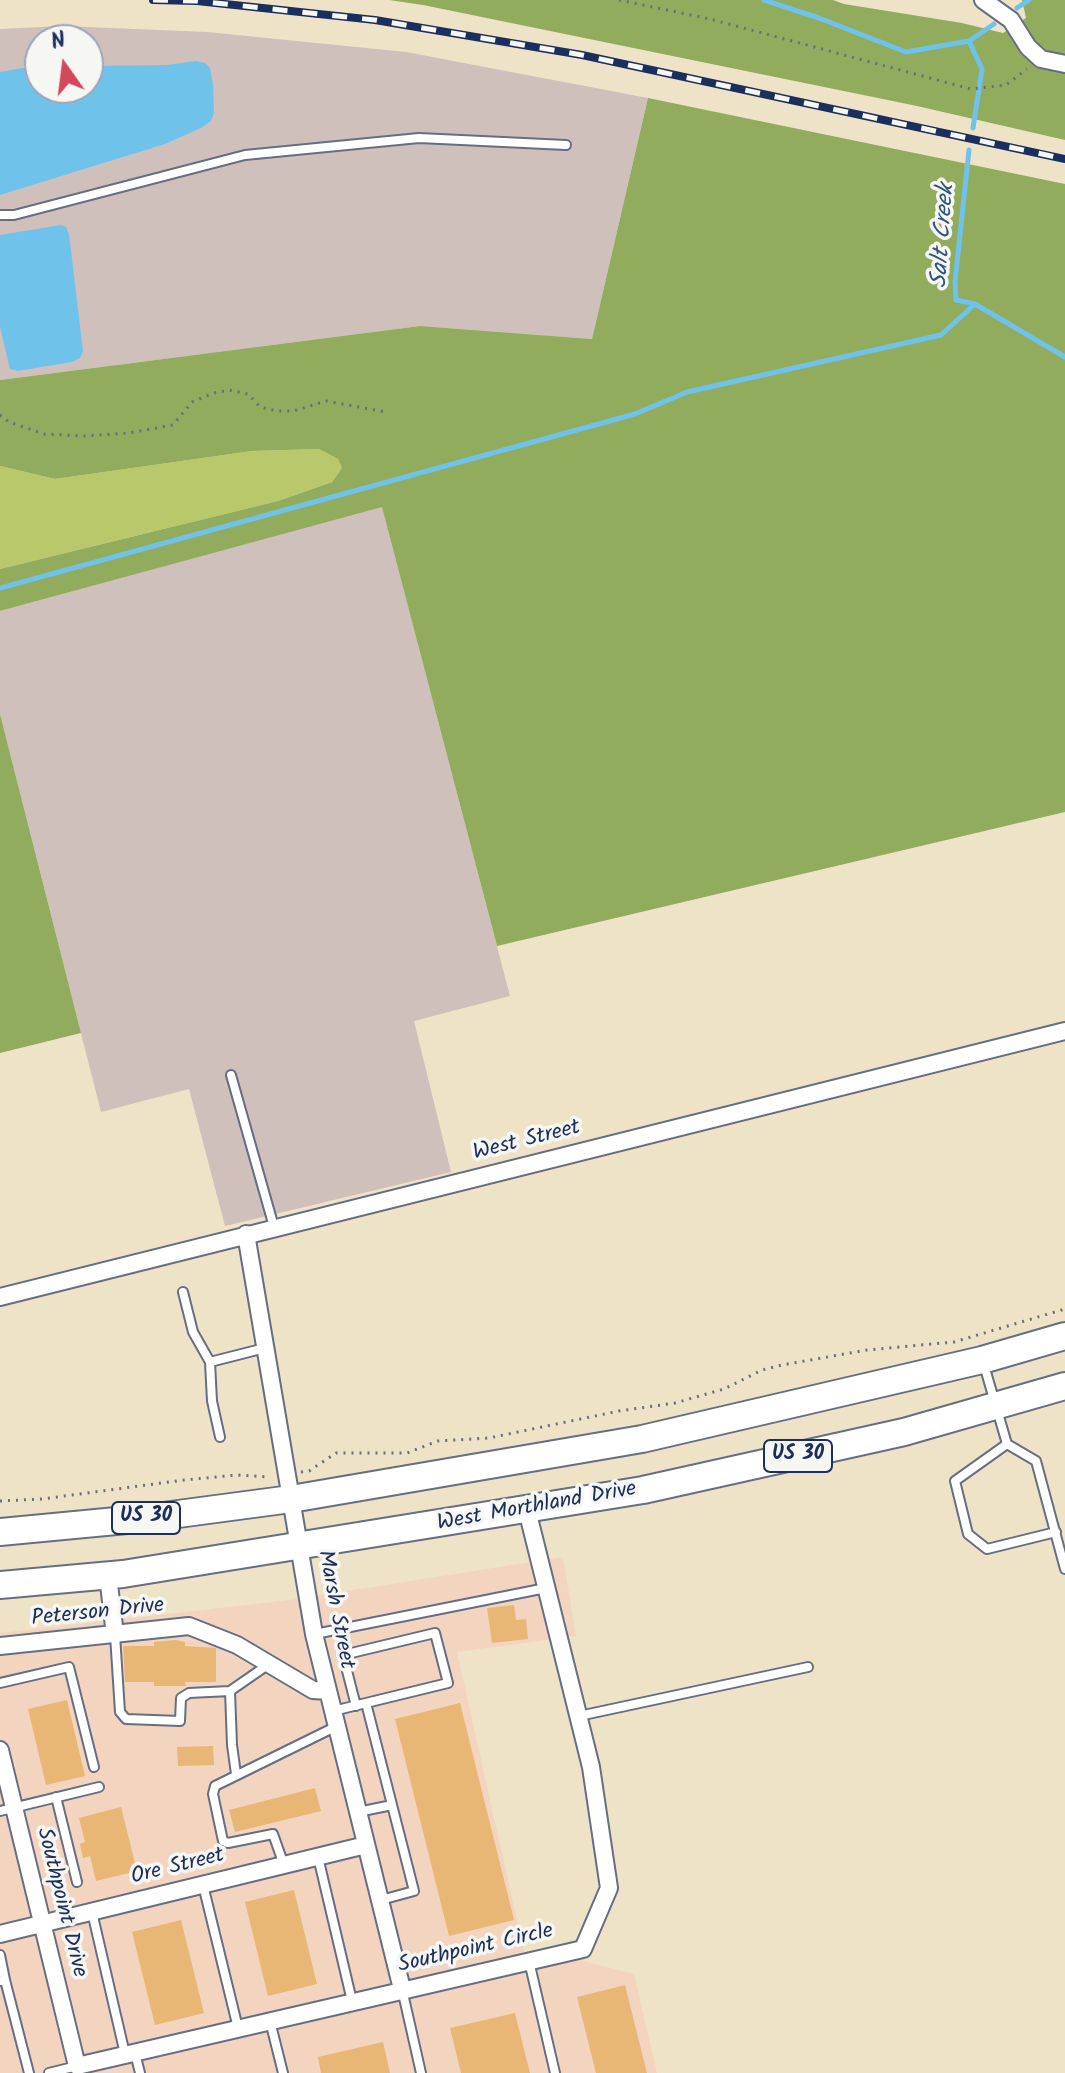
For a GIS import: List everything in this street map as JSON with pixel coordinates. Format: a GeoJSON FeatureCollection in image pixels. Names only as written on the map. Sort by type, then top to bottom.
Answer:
{"type":"FeatureCollection","features":[{"type":"Feature","properties":{"kind":"highway","name":"US 30"},"geometry":{"type":"LineString","coordinates":[[0,1532],[148,1518],[289,1487],[642,1439],[982,1360],[1065,1336]]}},
{"type":"Feature","properties":{"kind":"highway","name":"West Morthland Drive"},"geometry":{"type":"LineString","coordinates":[[0,1585],[108,1576],[643,1490],[904,1432],[1065,1386]]}},
{"type":"Feature","properties":{"kind":"street"},"geometry":{"type":"LineString","coordinates":[[983,0],[1011,20],[1028,47],[1041,59],[1065,64]]}},
{"type":"Feature","properties":{"kind":"street","name":"West Street"},"geometry":{"type":"LineString","coordinates":[[0,1297],[1065,1031]]}},
{"type":"Feature","properties":{"kind":"street","name":"Marsh Street"},"geometry":{"type":"LineString","coordinates":[[246,1234],[314,1634],[402,1989]]}},
{"type":"Feature","properties":{"kind":"street","name":"Southpoint Circle"},"geometry":{"type":"LineString","coordinates":[[77,2066],[583,1949],[609,1888],[591,1767],[527,1510]]}},
{"type":"Feature","properties":{"kind":"street"},"geometry":{"type":"LineString","coordinates":[[108,1576],[115,1635]]}},
{"type":"Feature","properties":{"kind":"street","name":"Peterson Drive"},"geometry":{"type":"LineString","coordinates":[[0,1646],[189,1626],[237,1645],[313,1690],[328,1691]]}},
{"type":"Feature","properties":{"kind":"street","name":"Southpoint Drive"},"geometry":{"type":"LineString","coordinates":[[0,1750],[7,1809],[43,1924],[77,2066]]}},
{"type":"Feature","properties":{"kind":"street","name":"Ore Street"},"geometry":{"type":"LineString","coordinates":[[0,1934],[366,1845]]}},
{"type":"Feature","properties":{"kind":"lane"},"geometry":{"type":"LineString","coordinates":[[0,215],[14,215],[245,155],[419,138],[566,145]]}},
{"type":"Feature","properties":{"kind":"lane"},"geometry":{"type":"LineString","coordinates":[[231,1075],[274,1227]]}},
{"type":"Feature","properties":{"kind":"lane"},"geometry":{"type":"LineString","coordinates":[[183,1292],[193,1332],[210,1362],[212,1401],[220,1437]]}},
{"type":"Feature","properties":{"kind":"lane"},"geometry":{"type":"LineString","coordinates":[[210,1362],[265,1348]]}},
{"type":"Feature","properties":{"kind":"lane"},"geometry":{"type":"LineString","coordinates":[[982,1360],[1007,1444],[1036,1461],[1065,1569]]}},
{"type":"Feature","properties":{"kind":"lane"},"geometry":{"type":"LineString","coordinates":[[1007,1444],[955,1481],[968,1534],[987,1549],[1056,1532]]}},
{"type":"Feature","properties":{"kind":"lane"},"geometry":{"type":"LineString","coordinates":[[314,1634],[546,1588]]}},
{"type":"Feature","properties":{"kind":"lane"},"geometry":{"type":"LineString","coordinates":[[284,1865],[273,1834],[228,1843],[223,1841],[213,1794],[215,1786],[361,1704],[448,1683],[435,1633],[343,1655],[361,1704],[392,1805],[414,1891],[380,1900]]}},
{"type":"Feature","properties":{"kind":"lane"},"geometry":{"type":"LineString","coordinates":[[115,1635],[120,1712],[126,1719],[180,1721],[181,1698],[189,1693],[230,1691],[270,1664]]}},
{"type":"Feature","properties":{"kind":"lane"},"geometry":{"type":"LineString","coordinates":[[0,1683],[69,1667],[94,1767]]}},
{"type":"Feature","properties":{"kind":"lane"},"geometry":{"type":"LineString","coordinates":[[578,1716],[808,1667]]}},
{"type":"Feature","properties":{"kind":"lane"},"geometry":{"type":"LineString","coordinates":[[230,1691],[236,1774]]}},
{"type":"Feature","properties":{"kind":"lane"},"geometry":{"type":"LineString","coordinates":[[7,1809],[99,1787]]}},
{"type":"Feature","properties":{"kind":"lane"},"geometry":{"type":"LineString","coordinates":[[56,1797],[77,1882]]}},
{"type":"Feature","properties":{"kind":"lane"},"geometry":{"type":"LineString","coordinates":[[358,1812],[392,1805]]}},
{"type":"Feature","properties":{"kind":"lane"},"geometry":{"type":"LineString","coordinates":[[318,1857],[352,2001]]}},
{"type":"Feature","properties":{"kind":"lane"},"geometry":{"type":"LineString","coordinates":[[203,1885],[238,2028]]}},
{"type":"Feature","properties":{"kind":"lane"},"geometry":{"type":"LineString","coordinates":[[92,1912],[130,2053],[140,2073]]}},
{"type":"Feature","properties":{"kind":"lane"},"geometry":{"type":"LineString","coordinates":[[0,1955],[2,1980],[29,2073]]}},
{"type":"Feature","properties":{"kind":"lane"},"geometry":{"type":"LineString","coordinates":[[529,1961],[555,2073]]}},
{"type":"Feature","properties":{"kind":"lane"},"geometry":{"type":"LineString","coordinates":[[402,1989],[421,2073]]}},
{"type":"Feature","properties":{"kind":"lane"},"geometry":{"type":"LineString","coordinates":[[270,2020],[283,2073]]}},
{"type":"Feature","properties":{"kind":"lane"},"geometry":{"type":"LineString","coordinates":[[49,2073],[77,2066]]}},
{"type":"Feature","properties":{"kind":"path"},"geometry":{"type":"LineString","coordinates":[[619,0],[710,19],[971,89],[1006,85],[1041,59]]}},
{"type":"Feature","properties":{"kind":"path"},"geometry":{"type":"LineString","coordinates":[[0,415],[9,422],[44,434],[129,433],[173,425],[192,402],[229,390],[248,394],[260,407],[277,411],[294,411],[326,401],[386,412]]}},
{"type":"Feature","properties":{"kind":"path"},"geometry":{"type":"LineString","coordinates":[[0,1501],[42,1499],[237,1475],[267,1477],[289,1487],[336,1453],[407,1453],[438,1441],[489,1438],[619,1411],[675,1403],[724,1389],[762,1370],[782,1365],[867,1350],[954,1342],[1065,1309]]}},
{"type":"Feature","properties":{"kind":"shaded area"},"geometry":{"type":"Polygon","coordinates":[[[24,28],[24,104],[104,104],[104,28],[207,32],[406,52],[648,98],[592,339],[420,326],[0,380],[0,29],[24,28]]]}},
{"type":"Feature","properties":{"kind":"shaded area"},"geometry":{"type":"Polygon","coordinates":[[[382,506],[510,996],[414,1021],[451,1172],[225,1226],[189,1089],[101,1112],[0,714],[0,611],[382,506]]]}},
{"type":"Feature","properties":{"kind":"shaded area"},"geometry":{"type":"Polygon","coordinates":[[[563,1557],[576,1636],[457,1652],[528,1970],[579,1960],[634,1974],[657,2073],[0,2073],[0,1633],[290,1600],[563,1557]]]}},
{"type":"Feature","properties":{"kind":"green space"},"geometry":{"type":"Polygon","coordinates":[[[389,0],[833,0],[1003,33],[1026,18],[1022,0],[1065,0],[1065,140],[917,106],[389,0]]]}},
{"type":"Feature","properties":{"kind":"green space"},"geometry":{"type":"Polygon","coordinates":[[[648,98],[1065,184],[1065,812],[497,946],[382,507],[0,611],[0,569],[278,501],[332,482],[342,468],[338,459],[319,449],[252,451],[55,479],[0,466],[0,380],[420,326],[592,339],[648,98]]]}},
{"type":"Feature","properties":{"kind":"green space"},"geometry":{"type":"Polygon","coordinates":[[[319,449],[338,459],[342,468],[332,482],[278,501],[0,569],[0,466],[55,479],[252,451],[319,449]]]}},
{"type":"Feature","properties":{"kind":"green space"},"geometry":{"type":"Polygon","coordinates":[[[0,714],[81,1033],[0,1053],[0,714]]]}},
{"type":"Feature","properties":{"kind":"water"},"geometry":{"type":"Polygon","coordinates":[[[196,61],[210,68],[214,113],[211,121],[165,144],[0,195],[0,72],[24,68],[24,104],[104,104],[104,66],[167,65],[196,61]]]}},
{"type":"Feature","properties":{"kind":"water"},"geometry":{"type":"Polygon","coordinates":[[[61,225],[66,227],[69,234],[83,351],[80,358],[72,362],[18,371],[10,369],[0,327],[0,235],[61,225]]]}},
{"type":"Feature","properties":{"kind":"building"},"geometry":{"type":"Polygon","coordinates":[[[514,1605],[516,1620],[526,1619],[528,1639],[492,1643],[487,1608],[514,1605]]]}},
{"type":"Feature","properties":{"kind":"building"},"geometry":{"type":"Polygon","coordinates":[[[154,1642],[185,1642],[185,1646],[216,1648],[216,1682],[154,1686],[154,1682],[125,1682],[123,1646],[154,1646],[154,1642]]]}},
{"type":"Feature","properties":{"kind":"building"},"geometry":{"type":"Polygon","coordinates":[[[67,1700],[85,1776],[46,1785],[28,1709],[67,1700]]]}},
{"type":"Feature","properties":{"kind":"building"},"geometry":{"type":"Polygon","coordinates":[[[460,1703],[514,1920],[449,1936],[395,1719],[460,1703]]]}},
{"type":"Feature","properties":{"kind":"building"},"geometry":{"type":"Polygon","coordinates":[[[213,1746],[214,1765],[178,1766],[177,1747],[213,1746]]]}},
{"type":"Feature","properties":{"kind":"building"},"geometry":{"type":"Polygon","coordinates":[[[315,1788],[321,1811],[235,1832],[229,1810],[315,1788]]]}},
{"type":"Feature","properties":{"kind":"building"},"geometry":{"type":"Polygon","coordinates":[[[121,1807],[137,1871],[96,1881],[90,1856],[83,1858],[80,1844],[85,1842],[79,1818],[121,1807]]]}},
{"type":"Feature","properties":{"kind":"building"},"geometry":{"type":"Polygon","coordinates":[[[294,1890],[317,1984],[268,1996],[245,1902],[294,1890]]]}},
{"type":"Feature","properties":{"kind":"building"},"geometry":{"type":"Polygon","coordinates":[[[181,1920],[204,2013],[155,2025],[132,1932],[181,1920]]]}},
{"type":"Feature","properties":{"kind":"building"},"geometry":{"type":"Polygon","coordinates":[[[625,1985],[647,2073],[596,2073],[577,1997],[625,1985]]]}},
{"type":"Feature","properties":{"kind":"building"},"geometry":{"type":"Polygon","coordinates":[[[515,2013],[530,2073],[461,2073],[450,2028],[515,2013]]]}},
{"type":"Feature","properties":{"kind":"building"},"geometry":{"type":"Polygon","coordinates":[[[383,2042],[390,2073],[321,2073],[318,2057],[383,2042]]]}},
{"type":"Feature","properties":{"kind":"waterway","name":"Salt Creek"},"geometry":{"type":"LineString","coordinates":[[764,0],[906,52],[969,41],[994,24]]}},
{"type":"Feature","properties":{"kind":"waterway"},"geometry":{"type":"LineString","coordinates":[[1017,8],[1029,0]]}},
{"type":"Feature","properties":{"kind":"waterway","name":"Salt Creek"},"geometry":{"type":"LineString","coordinates":[[969,41],[982,69],[973,128]]}},
{"type":"Feature","properties":{"kind":"waterway","name":"Salt Creek"},"geometry":{"type":"LineString","coordinates":[[969,150],[955,282],[956,300],[975,304],[1065,357]]}},
{"type":"Feature","properties":{"kind":"waterway"},"geometry":{"type":"LineString","coordinates":[[0,588],[635,414],[687,392],[941,335],[975,304]]}},
{"type":"Feature","properties":{"kind":"railway"},"geometry":{"type":"LineString","coordinates":[[153,0],[197,1],[375,20],[582,55],[1065,159]]}}]}
